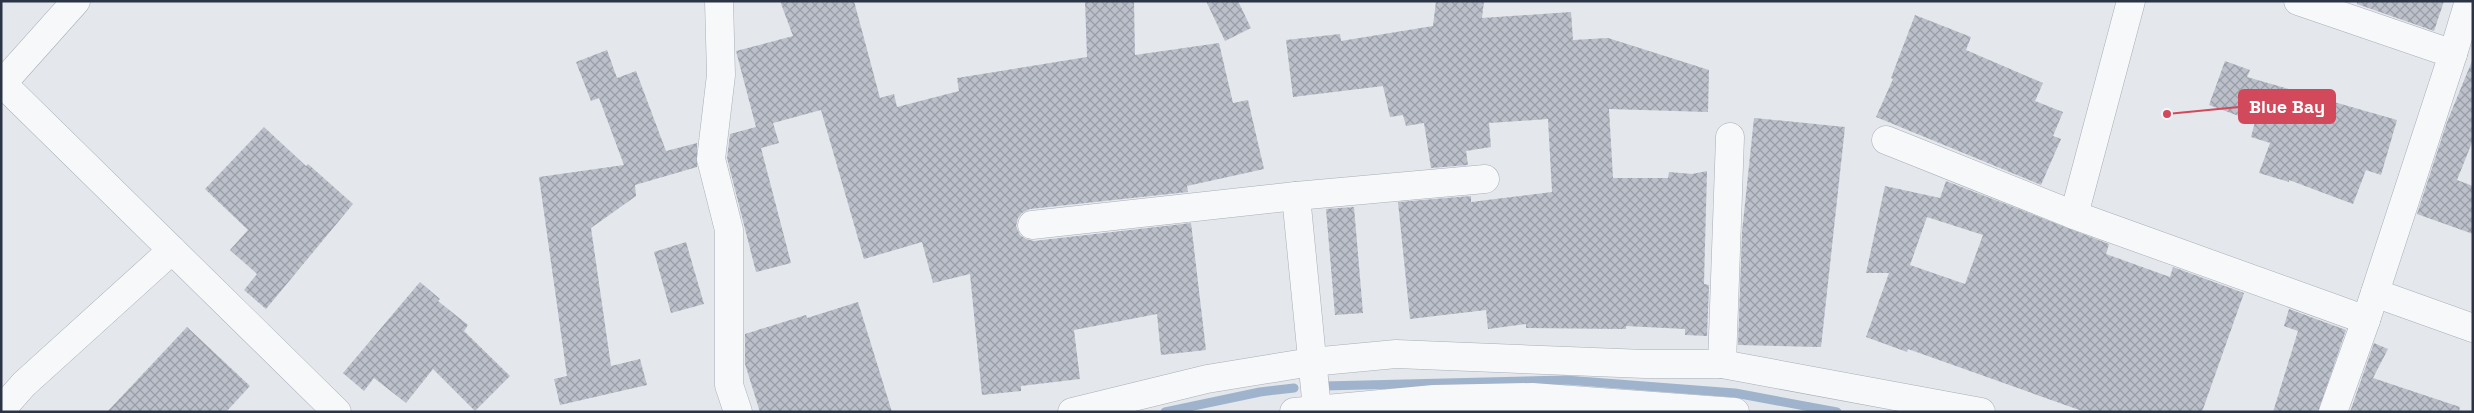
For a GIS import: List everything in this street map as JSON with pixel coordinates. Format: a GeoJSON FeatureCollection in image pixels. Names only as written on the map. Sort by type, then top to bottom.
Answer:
{"type":"FeatureCollection","features":[{"type":"Feature","properties":{"kind":"street"},"geometry":{"type":"LineString","coordinates":[[76,1],[2,84],[337,412]]}},
{"type":"Feature","properties":{"kind":"street"},"geometry":{"type":"LineString","coordinates":[[719,1],[721,75],[711,159],[729,230],[728,385],[738,412]]}},
{"type":"Feature","properties":{"kind":"street"},"geometry":{"type":"LineString","coordinates":[[2074,215],[2131,1]]}},
{"type":"Feature","properties":{"kind":"street"},"geometry":{"type":"LineString","coordinates":[[2298,1],[2453,54]]}},
{"type":"Feature","properties":{"kind":"street"},"geometry":{"type":"LineString","coordinates":[[2333,412],[2375,293],[2469,1]]}},
{"type":"Feature","properties":{"kind":"street"},"geometry":{"type":"LineString","coordinates":[[1722,364],[1730,137]]}},
{"type":"Feature","properties":{"kind":"street"},"geometry":{"type":"LineString","coordinates":[[1886,140],[2074,215],[2366,320]]}},
{"type":"Feature","properties":{"kind":"street"},"geometry":{"type":"LineString","coordinates":[[1032,225],[1296,196],[1485,179]]}},
{"type":"Feature","properties":{"kind":"street"},"geometry":{"type":"LineString","coordinates":[[1296,196],[1311,362],[1306,410],[1432,406],[1532,397],[1735,412]]}},
{"type":"Feature","properties":{"kind":"street"},"geometry":{"type":"LineString","coordinates":[[1,410],[24,384],[172,250]]}},
{"type":"Feature","properties":{"kind":"street"},"geometry":{"type":"LineString","coordinates":[[2375,293],[2473,328]]}},
{"type":"Feature","properties":{"kind":"street"},"geometry":{"type":"LineString","coordinates":[[1072,412],[1207,379],[1311,362],[1396,354],[1645,364],[1722,364],[1980,412]]}},
{"type":"Feature","properties":{"kind":"building"},"geometry":{"type":"Polygon","coordinates":[[[780,1],[854,1],[880,98],[894,94],[897,107],[959,91],[957,78],[1087,57],[1085,1],[1134,1],[1135,55],[1219,43],[1233,103],[1248,100],[1264,169],[1187,186],[1188,192],[1030,209],[1022,213],[1018,218],[1016,226],[1020,235],[1034,241],[1191,223],[1206,350],[1161,355],[1157,314],[1074,330],[1080,379],[1021,386],[1021,391],[982,395],[970,274],[933,283],[922,242],[864,259],[821,110],[773,123],[779,143],[761,148],[791,263],[756,272],[727,158],[730,134],[756,127],[736,51],[793,36],[780,1]]]}},
{"type":"Feature","properties":{"kind":"building"},"geometry":{"type":"Polygon","coordinates":[[[1206,1],[1238,1],[1251,28],[1225,41],[1206,1]]]}},
{"type":"Feature","properties":{"kind":"building"},"geometry":{"type":"Polygon","coordinates":[[[1436,1],[1484,1],[1482,18],[1571,12],[1573,40],[1608,38],[1709,70],[1708,112],[1609,109],[1613,178],[1668,178],[1669,172],[1692,174],[1707,171],[1704,284],[1709,285],[1707,336],[1685,335],[1685,329],[1626,326],[1626,329],[1526,328],[1526,324],[1488,329],[1486,310],[1410,319],[1398,202],[1471,196],[1471,202],[1552,192],[1548,119],[1489,123],[1491,147],[1466,151],[1468,165],[1431,168],[1424,123],[1406,126],[1403,115],[1390,117],[1383,86],[1293,97],[1286,40],[1340,34],[1341,41],[1433,26],[1436,1]]]}},
{"type":"Feature","properties":{"kind":"building"},"geometry":{"type":"Polygon","coordinates":[[[2357,1],[2444,1],[2434,31],[2357,4],[2357,1]]]}},
{"type":"Feature","properties":{"kind":"building"},"geometry":{"type":"Polygon","coordinates":[[[1915,15],[1971,37],[1966,50],[2043,83],[2035,101],[2063,112],[2053,136],[2061,139],[2041,185],[1876,117],[1893,79],[1891,78],[1915,15]]]}},
{"type":"Feature","properties":{"kind":"building"},"geometry":{"type":"Polygon","coordinates":[[[607,50],[617,78],[636,71],[666,151],[697,143],[697,167],[635,185],[636,196],[591,228],[611,366],[640,359],[647,385],[560,405],[554,379],[567,376],[539,177],[624,165],[599,98],[591,101],[576,62],[607,50]]]}},
{"type":"Feature","properties":{"kind":"building"},"geometry":{"type":"Polygon","coordinates":[[[2225,61],[2250,70],[2247,77],[2397,120],[2381,175],[2366,170],[2353,204],[2289,180],[2289,182],[2259,173],[2270,143],[2251,137],[2255,122],[2209,105],[2225,61]]]}},
{"type":"Feature","properties":{"kind":"building"},"geometry":{"type":"Polygon","coordinates":[[[2472,61],[2473,140],[2457,180],[2473,186],[2473,234],[2417,214],[2447,122],[2472,61]]]}},
{"type":"Feature","properties":{"kind":"building"},"geometry":{"type":"Polygon","coordinates":[[[1754,118],[1845,127],[1821,347],[1738,345],[1742,232],[1754,118]]]}},
{"type":"Feature","properties":{"kind":"building"},"geometry":{"type":"Polygon","coordinates":[[[264,127],[306,166],[308,164],[353,204],[266,309],[244,290],[257,274],[230,250],[248,230],[205,189],[264,127]]]}},
{"type":"Feature","properties":{"kind":"building"},"geometry":{"type":"Polygon","coordinates":[[[1946,181],[2109,244],[2106,254],[2170,277],[2173,267],[2244,293],[2202,412],[2085,412],[1908,349],[1907,352],[1866,337],[1889,273],[1866,273],[1885,186],[1940,198],[1946,181]],[[1927,217],[1910,265],[1965,284],[1983,235],[1927,217]]]}},
{"type":"Feature","properties":{"kind":"building"},"geometry":{"type":"Polygon","coordinates":[[[1354,207],[1363,313],[1335,315],[1326,209],[1354,207]]]}},
{"type":"Feature","properties":{"kind":"building"},"geometry":{"type":"Polygon","coordinates":[[[686,242],[704,304],[671,313],[654,252],[686,242]]]}},
{"type":"Feature","properties":{"kind":"building"},"geometry":{"type":"Polygon","coordinates":[[[420,282],[440,299],[438,301],[468,325],[464,331],[510,376],[475,411],[433,369],[406,403],[374,378],[364,391],[343,373],[420,282]]]}},
{"type":"Feature","properties":{"kind":"building"},"geometry":{"type":"Polygon","coordinates":[[[858,302],[892,412],[760,412],[745,364],[745,334],[806,315],[807,318],[858,302]]]}},
{"type":"Feature","properties":{"kind":"building"},"geometry":{"type":"Polygon","coordinates":[[[2289,309],[2346,330],[2318,412],[2273,412],[2298,331],[2284,326],[2289,309]]]}},
{"type":"Feature","properties":{"kind":"building"},"geometry":{"type":"Polygon","coordinates":[[[187,327],[250,386],[226,412],[107,412],[187,327]]]}},
{"type":"Feature","properties":{"kind":"building"},"geometry":{"type":"Polygon","coordinates":[[[2374,343],[2388,349],[2373,378],[2460,407],[2459,412],[2350,412],[2374,343]]]}},
{"type":"Feature","properties":{"kind":"waterway"},"geometry":{"type":"LineString","coordinates":[[1324,386],[1566,380],[1735,393],[1837,412]]}},
{"type":"Feature","properties":{"kind":"waterway"},"geometry":{"type":"LineString","coordinates":[[1165,412],[1260,392],[1294,388]]}},
{"type":"Feature","properties":{"kind":"place","name":"Blue Bay"},"geometry":{"type":"Point","coordinates":[2167,114]}}]}
